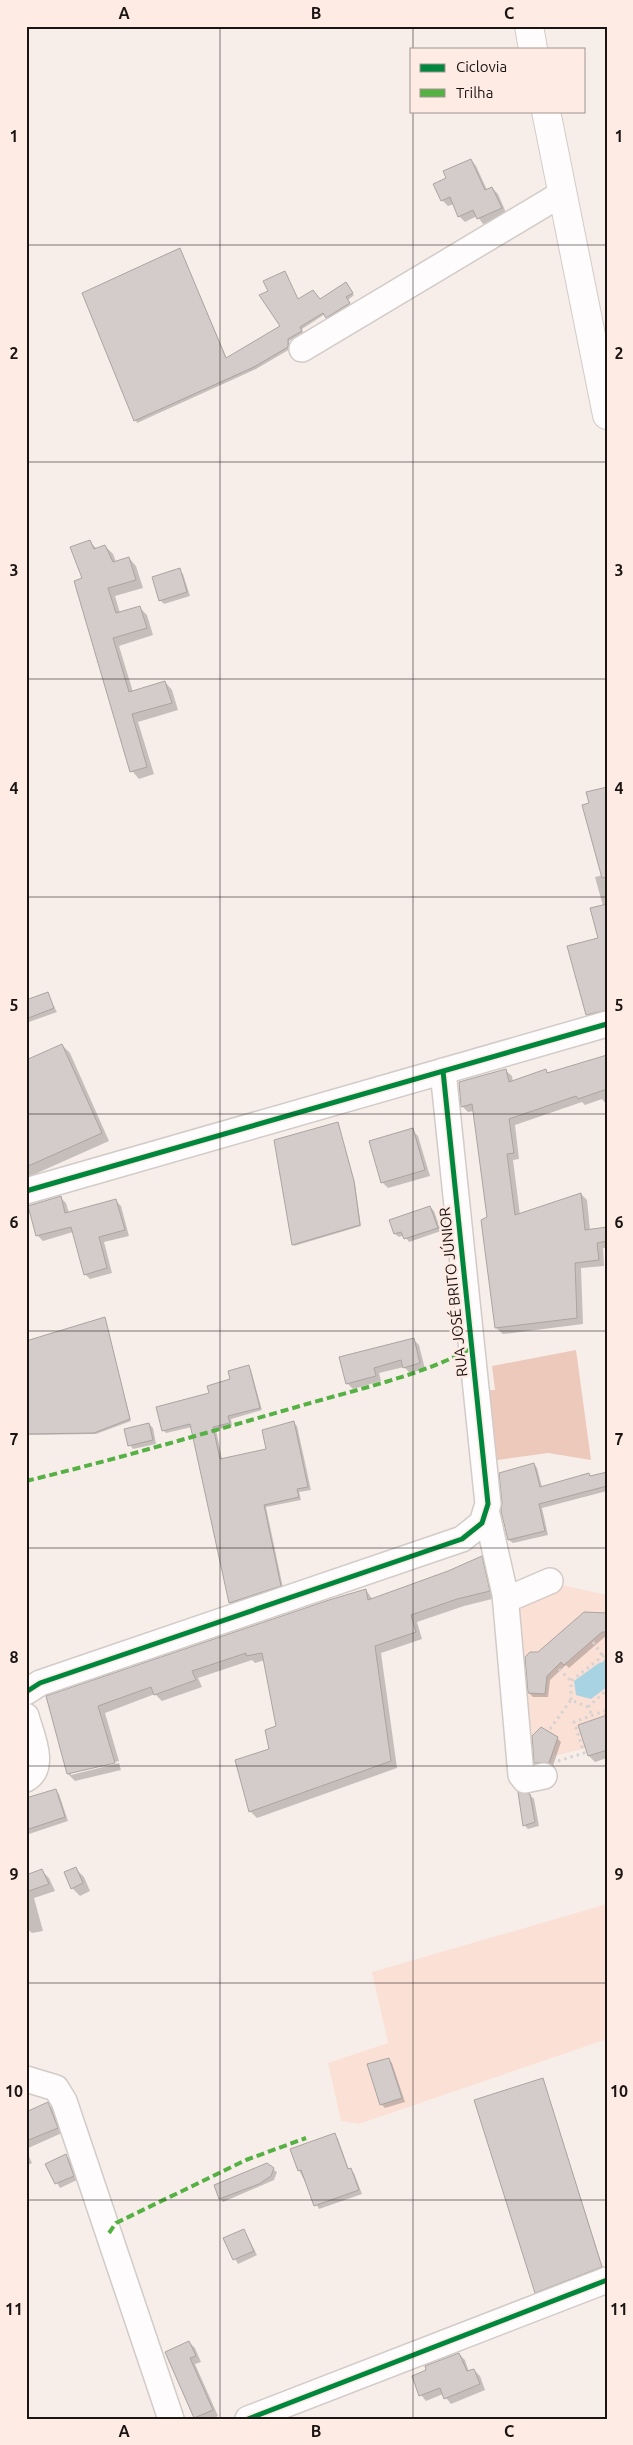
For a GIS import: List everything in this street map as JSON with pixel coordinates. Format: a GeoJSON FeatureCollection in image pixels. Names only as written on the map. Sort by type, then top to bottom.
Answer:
{"type":"FeatureCollection","features":[{"type":"Feature","properties":{"kind":"main road"},"geometry":{"type":"LineString","coordinates":[[529,26],[534,48]]}},
{"type":"Feature","properties":{"kind":"main road"},"geometry":{"type":"LineString","coordinates":[[546,112],[607,415]]}},
{"type":"Feature","properties":{"kind":"street"},"geometry":{"type":"LineString","coordinates":[[302,349],[563,193]]}},
{"type":"Feature","properties":{"kind":"street"},"geometry":{"type":"LineString","coordinates":[[26,1191],[607,1024]]}},
{"type":"Feature","properties":{"kind":"street","name":"RUA JOSÉ BRITO JÚNIOR"},"geometry":{"type":"LineString","coordinates":[[442,1071],[488,1504],[486,1510],[505,1594],[522,1775],[525,1780],[544,1776]]}},
{"type":"Feature","properties":{"kind":"street"},"geometry":{"type":"LineString","coordinates":[[26,1692],[40,1683],[462,1538],[482,1522],[486,1510]]}},
{"type":"Feature","properties":{"kind":"street"},"geometry":{"type":"LineString","coordinates":[[505,1594],[515,1596],[550,1581]]}},
{"type":"Feature","properties":{"kind":"street"},"geometry":{"type":"LineString","coordinates":[[26,1716],[37,1762],[35,1771],[26,1779]]}},
{"type":"Feature","properties":{"kind":"street"},"geometry":{"type":"LineString","coordinates":[[26,2079],[56,2088],[64,2101],[171,2419]]}},
{"type":"Feature","properties":{"kind":"street"},"geometry":{"type":"LineString","coordinates":[[248,2419],[607,2280]]}},
{"type":"Feature","properties":{"kind":"path"},"geometry":{"type":"LineString","coordinates":[[571,1681],[605,1655],[593,1642]]}},
{"type":"Feature","properties":{"kind":"path"},"geometry":{"type":"LineString","coordinates":[[550,1730],[571,1700],[571,1681],[559,1669]]}},
{"type":"Feature","properties":{"kind":"path"},"geometry":{"type":"LineString","coordinates":[[588,1707],[607,1690]]}},
{"type":"Feature","properties":{"kind":"path"},"geometry":{"type":"LineString","coordinates":[[571,1700],[588,1707],[592,1715]]}},
{"type":"Feature","properties":{"kind":"path"},"geometry":{"type":"LineString","coordinates":[[544,1776],[551,1776],[558,1761],[584,1753],[574,1722],[607,1710]]}},
{"type":"Feature","properties":{"kind":"shaded area"},"geometry":{"type":"Polygon","coordinates":[[[576,1350],[591,1460],[548,1453],[490,1461],[482,1390],[495,1390],[492,1366],[576,1350]]]}},
{"type":"Feature","properties":{"kind":"shaded area"},"geometry":{"type":"Polygon","coordinates":[[[557,1584],[607,1595],[607,1743],[554,1756],[549,1771],[526,1776],[522,1742],[531,1729],[512,1607],[557,1584]]]}},
{"type":"Feature","properties":{"kind":"shaded area"},"geometry":{"type":"Polygon","coordinates":[[[607,1904],[607,2039],[359,2124],[341,2121],[328,2063],[388,2043],[372,1972],[607,1904]]]}},
{"type":"Feature","properties":{"kind":"water"},"geometry":{"type":"Polygon","coordinates":[[[606,1657],[607,1687],[591,1699],[576,1695],[574,1681],[603,1662],[606,1657]]]}},
{"type":"Feature","properties":{"kind":"building"},"geometry":{"type":"Polygon","coordinates":[[[471,159],[485,190],[492,187],[502,208],[477,219],[473,210],[458,217],[450,197],[441,201],[433,184],[446,178],[443,171],[471,159]]]}},
{"type":"Feature","properties":{"kind":"building"},"geometry":{"type":"Polygon","coordinates":[[[180,248],[226,358],[280,326],[259,295],[268,291],[263,281],[285,271],[298,299],[313,290],[320,299],[346,282],[353,293],[346,297],[350,303],[326,318],[323,313],[300,327],[302,331],[288,339],[288,347],[254,367],[134,421],[82,293],[180,248]]]}},
{"type":"Feature","properties":{"kind":"building"},"geometry":{"type":"Polygon","coordinates":[[[90,540],[94,549],[105,545],[113,562],[129,557],[136,580],[108,588],[116,613],[140,606],[147,628],[113,638],[129,692],[165,681],[172,703],[132,714],[147,767],[130,772],[74,581],[82,578],[70,547],[90,540]]]}},
{"type":"Feature","properties":{"kind":"building"},"geometry":{"type":"Polygon","coordinates":[[[180,568],[187,592],[159,601],[152,577],[180,568]]]}},
{"type":"Feature","properties":{"kind":"building"},"geometry":{"type":"Polygon","coordinates":[[[607,787],[607,877],[602,878],[582,805],[589,803],[586,792],[607,787]]]}},
{"type":"Feature","properties":{"kind":"building"},"geometry":{"type":"Polygon","coordinates":[[[607,904],[607,1010],[586,1015],[567,946],[598,938],[590,908],[607,904]]]}},
{"type":"Feature","properties":{"kind":"building"},"geometry":{"type":"Polygon","coordinates":[[[48,992],[54,1008],[26,1019],[26,1000],[48,992]]]}},
{"type":"Feature","properties":{"kind":"building"},"geometry":{"type":"Polygon","coordinates":[[[62,1044],[102,1133],[26,1167],[26,1060],[62,1044]]]}},
{"type":"Feature","properties":{"kind":"building"},"geometry":{"type":"Polygon","coordinates":[[[607,1055],[607,1089],[578,1099],[576,1096],[509,1119],[514,1153],[507,1154],[515,1215],[581,1193],[585,1230],[607,1227],[607,1241],[597,1243],[599,1260],[575,1263],[577,1318],[495,1328],[481,1220],[487,1217],[472,1104],[461,1107],[459,1082],[506,1069],[509,1082],[546,1069],[547,1073],[607,1055]]]}},
{"type":"Feature","properties":{"kind":"building"},"geometry":{"type":"Polygon","coordinates":[[[338,1122],[354,1181],[360,1225],[292,1245],[274,1140],[338,1122]]]}},
{"type":"Feature","properties":{"kind":"building"},"geometry":{"type":"Polygon","coordinates":[[[413,1128],[425,1170],[381,1183],[369,1141],[413,1128]]]}},
{"type":"Feature","properties":{"kind":"building"},"geometry":{"type":"Polygon","coordinates":[[[61,1196],[65,1213],[116,1199],[125,1230],[99,1237],[107,1268],[84,1275],[71,1227],[36,1236],[28,1206],[61,1196]]]}},
{"type":"Feature","properties":{"kind":"building"},"geometry":{"type":"Polygon","coordinates":[[[430,1206],[438,1228],[404,1239],[401,1232],[394,1234],[389,1220],[430,1206]]]}},
{"type":"Feature","properties":{"kind":"building"},"geometry":{"type":"Polygon","coordinates":[[[105,1317],[130,1419],[94,1433],[26,1434],[26,1341],[105,1317]]]}},
{"type":"Feature","properties":{"kind":"building"},"geometry":{"type":"Polygon","coordinates":[[[414,1338],[420,1363],[403,1368],[401,1360],[374,1368],[376,1376],[346,1384],[339,1357],[414,1338]]]}},
{"type":"Feature","properties":{"kind":"building"},"geometry":{"type":"Polygon","coordinates":[[[249,1365],[260,1408],[228,1416],[230,1423],[213,1427],[220,1459],[266,1449],[262,1430],[294,1421],[308,1487],[297,1489],[299,1497],[264,1505],[281,1586],[229,1603],[190,1424],[162,1431],[156,1407],[209,1393],[207,1386],[230,1379],[228,1371],[249,1365]]]}},
{"type":"Feature","properties":{"kind":"building"},"geometry":{"type":"Polygon","coordinates":[[[149,1423],[153,1440],[128,1446],[124,1429],[149,1423]]]}},
{"type":"Feature","properties":{"kind":"building"},"geometry":{"type":"Polygon","coordinates":[[[534,1463],[540,1487],[589,1473],[590,1476],[607,1472],[607,1486],[539,1504],[545,1531],[508,1540],[501,1511],[499,1473],[534,1463]]]}},
{"type":"Feature","properties":{"kind":"building"},"geometry":{"type":"Polygon","coordinates":[[[482,1556],[490,1591],[457,1599],[411,1615],[416,1632],[375,1646],[391,1761],[249,1812],[235,1760],[269,1749],[265,1730],[276,1726],[262,1653],[246,1656],[246,1653],[192,1671],[196,1680],[154,1695],[151,1687],[98,1706],[115,1763],[67,1774],[46,1696],[366,1589],[368,1600],[448,1571],[482,1556]]]}},
{"type":"Feature","properties":{"kind":"building"},"geometry":{"type":"Polygon","coordinates":[[[584,1612],[607,1613],[607,1632],[602,1632],[564,1665],[561,1662],[547,1676],[545,1694],[528,1693],[525,1657],[530,1652],[538,1652],[584,1612]]]}},
{"type":"Feature","properties":{"kind":"building"},"geometry":{"type":"Polygon","coordinates":[[[607,1715],[607,1750],[588,1756],[578,1725],[607,1715]]]}},
{"type":"Feature","properties":{"kind":"building"},"geometry":{"type":"Polygon","coordinates":[[[541,1727],[558,1737],[549,1763],[534,1763],[532,1736],[541,1727]]]}},
{"type":"Feature","properties":{"kind":"building"},"geometry":{"type":"Polygon","coordinates":[[[56,1789],[65,1817],[26,1830],[26,1798],[56,1789]]]}},
{"type":"Feature","properties":{"kind":"building"},"geometry":{"type":"Polygon","coordinates":[[[518,1792],[530,1794],[535,1822],[523,1826],[518,1792]]]}},
{"type":"Feature","properties":{"kind":"building"},"geometry":{"type":"Polygon","coordinates":[[[76,1867],[83,1883],[71,1889],[64,1872],[76,1867]]]}},
{"type":"Feature","properties":{"kind":"building"},"geometry":{"type":"Polygon","coordinates":[[[42,1869],[49,1884],[26,1892],[26,1875],[42,1869]]]}},
{"type":"Feature","properties":{"kind":"building"},"geometry":{"type":"Polygon","coordinates":[[[389,2058],[402,2098],[380,2105],[367,2064],[389,2058]]]}},
{"type":"Feature","properties":{"kind":"building"},"geometry":{"type":"Polygon","coordinates":[[[543,2078],[602,2267],[535,2293],[474,2100],[543,2078]]]}},
{"type":"Feature","properties":{"kind":"building"},"geometry":{"type":"Polygon","coordinates":[[[48,2102],[58,2128],[26,2141],[26,2112],[48,2102]]]}},
{"type":"Feature","properties":{"kind":"building"},"geometry":{"type":"Polygon","coordinates":[[[335,2133],[348,2169],[351,2168],[359,2190],[314,2206],[301,2170],[298,2171],[290,2149],[335,2133]]]}},
{"type":"Feature","properties":{"kind":"building"},"geometry":{"type":"Polygon","coordinates":[[[66,2154],[74,2176],[55,2184],[45,2164],[66,2154]]]}},
{"type":"Feature","properties":{"kind":"building"},"geometry":{"type":"Polygon","coordinates":[[[267,2163],[274,2168],[271,2176],[259,2184],[219,2199],[214,2185],[267,2163]]]}},
{"type":"Feature","properties":{"kind":"building"},"geometry":{"type":"Polygon","coordinates":[[[244,2229],[254,2251],[233,2260],[223,2238],[244,2229]]]}},
{"type":"Feature","properties":{"kind":"building"},"geometry":{"type":"Polygon","coordinates":[[[189,2341],[196,2356],[190,2358],[213,2410],[194,2418],[165,2352],[189,2341]]]}},
{"type":"Feature","properties":{"kind":"building"},"geometry":{"type":"Polygon","coordinates":[[[459,2353],[467,2371],[474,2369],[480,2384],[444,2399],[440,2388],[419,2396],[412,2376],[426,2370],[425,2366],[459,2353]]]}},
{"type":"Feature","properties":{"kind":"marked path"},"geometry":{"type":"LineString","coordinates":[[26,1481],[388,1381],[453,1358],[472,1348]]}},
{"type":"Feature","properties":{"kind":"marked path"},"geometry":{"type":"LineString","coordinates":[[109,2233],[116,2223],[246,2160],[306,2138]]}},
{"type":"Feature","properties":{"kind":"cycle path"},"geometry":{"type":"LineString","coordinates":[[26,1191],[607,1024]]}},
{"type":"Feature","properties":{"kind":"cycle path"},"geometry":{"type":"LineString","coordinates":[[26,1692],[40,1683],[462,1539],[482,1523],[488,1504],[443,1071]]}},
{"type":"Feature","properties":{"kind":"cycle path"},"geometry":{"type":"LineString","coordinates":[[248,2419],[607,2280]]}}]}
